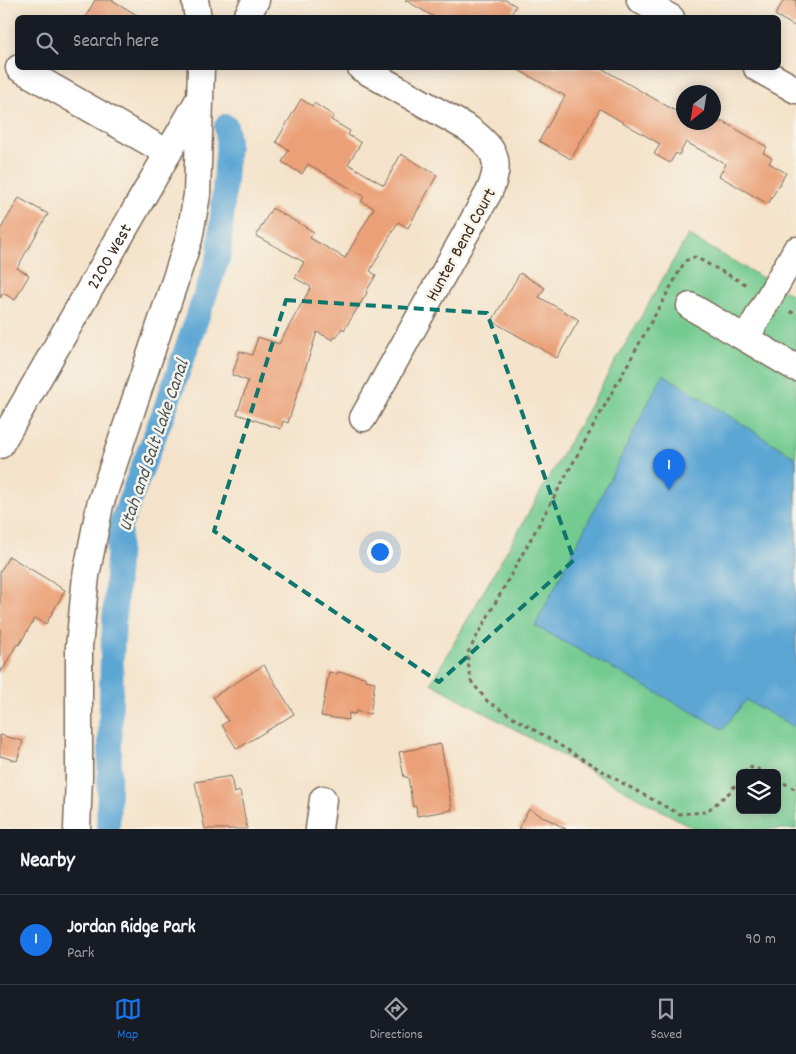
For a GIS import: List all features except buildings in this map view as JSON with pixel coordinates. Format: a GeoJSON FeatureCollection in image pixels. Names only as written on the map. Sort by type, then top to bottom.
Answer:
{"type":"FeatureCollection","features":[{"type":"Feature","properties":{"kind":"street"},"geometry":{"type":"LineString","coordinates":[[195,0],[198,15]]}},
{"type":"Feature","properties":{"kind":"street"},"geometry":{"type":"LineString","coordinates":[[640,0],[666,15]]}},
{"type":"Feature","properties":{"kind":"street"},"geometry":{"type":"LineString","coordinates":[[0,56],[15,65]]}},
{"type":"Feature","properties":{"kind":"street"},"geometry":{"type":"LineString","coordinates":[[23,70],[168,153]]}},
{"type":"Feature","properties":{"kind":"street"},"geometry":{"type":"LineString","coordinates":[[77,829],[79,647],[86,576],[100,506],[189,239],[198,195],[201,70]]}},
{"type":"Feature","properties":{"kind":"street","name":"2200 West"},"geometry":{"type":"LineString","coordinates":[[0,445],[216,70]]}},
{"type":"Feature","properties":{"kind":"street","name":"Hunter Bend Court"},"geometry":{"type":"LineString","coordinates":[[363,418],[490,192],[497,163],[492,150],[469,129],[365,70]]}},
{"type":"Feature","properties":{"kind":"street"},"geometry":{"type":"LineString","coordinates":[[761,70],[796,90]]}},
{"type":"Feature","properties":{"kind":"street"},"geometry":{"type":"LineString","coordinates":[[746,338],[764,286],[796,250]]}},
{"type":"Feature","properties":{"kind":"street"},"geometry":{"type":"LineString","coordinates":[[690,306],[796,368]]}},
{"type":"Feature","properties":{"kind":"street"},"geometry":{"type":"LineString","coordinates":[[319,829],[323,799]]}},
{"type":"Feature","properties":{"kind":"path"},"geometry":{"type":"LineString","coordinates":[[736,784],[730,792],[706,812],[679,814],[624,784],[488,702],[471,681],[467,654],[685,261],[695,257],[764,286]]}},
{"type":"Feature","properties":{"kind":"path"},"geometry":{"type":"LineString","coordinates":[[781,781],[796,790]]}},
{"type":"Feature","properties":{"kind":"highlighted area"},"geometry":{"type":"Polygon","coordinates":[[[286,300],[487,313],[574,560],[439,682],[214,531],[286,300]]]}},
{"type":"Feature","properties":{"kind":"green space"},"geometry":{"type":"Polygon","coordinates":[[[688,235],[796,297],[796,829],[695,829],[431,683],[688,235]]]}},
{"type":"Feature","properties":{"kind":"water"},"geometry":{"type":"Polygon","coordinates":[[[663,374],[796,458],[796,728],[746,700],[723,729],[535,626],[663,374]]]}},
{"type":"Feature","properties":{"kind":"waterway","name":"Utah and Salt Lake Canal"},"geometry":{"type":"LineString","coordinates":[[108,829],[112,656],[120,526],[165,409],[219,256],[228,142],[226,126]]}},
{"type":"Feature","properties":{"kind":"place","name":"Jordan Ridge Park"},"geometry":{"type":"Point","coordinates":[669,490]}}]}
